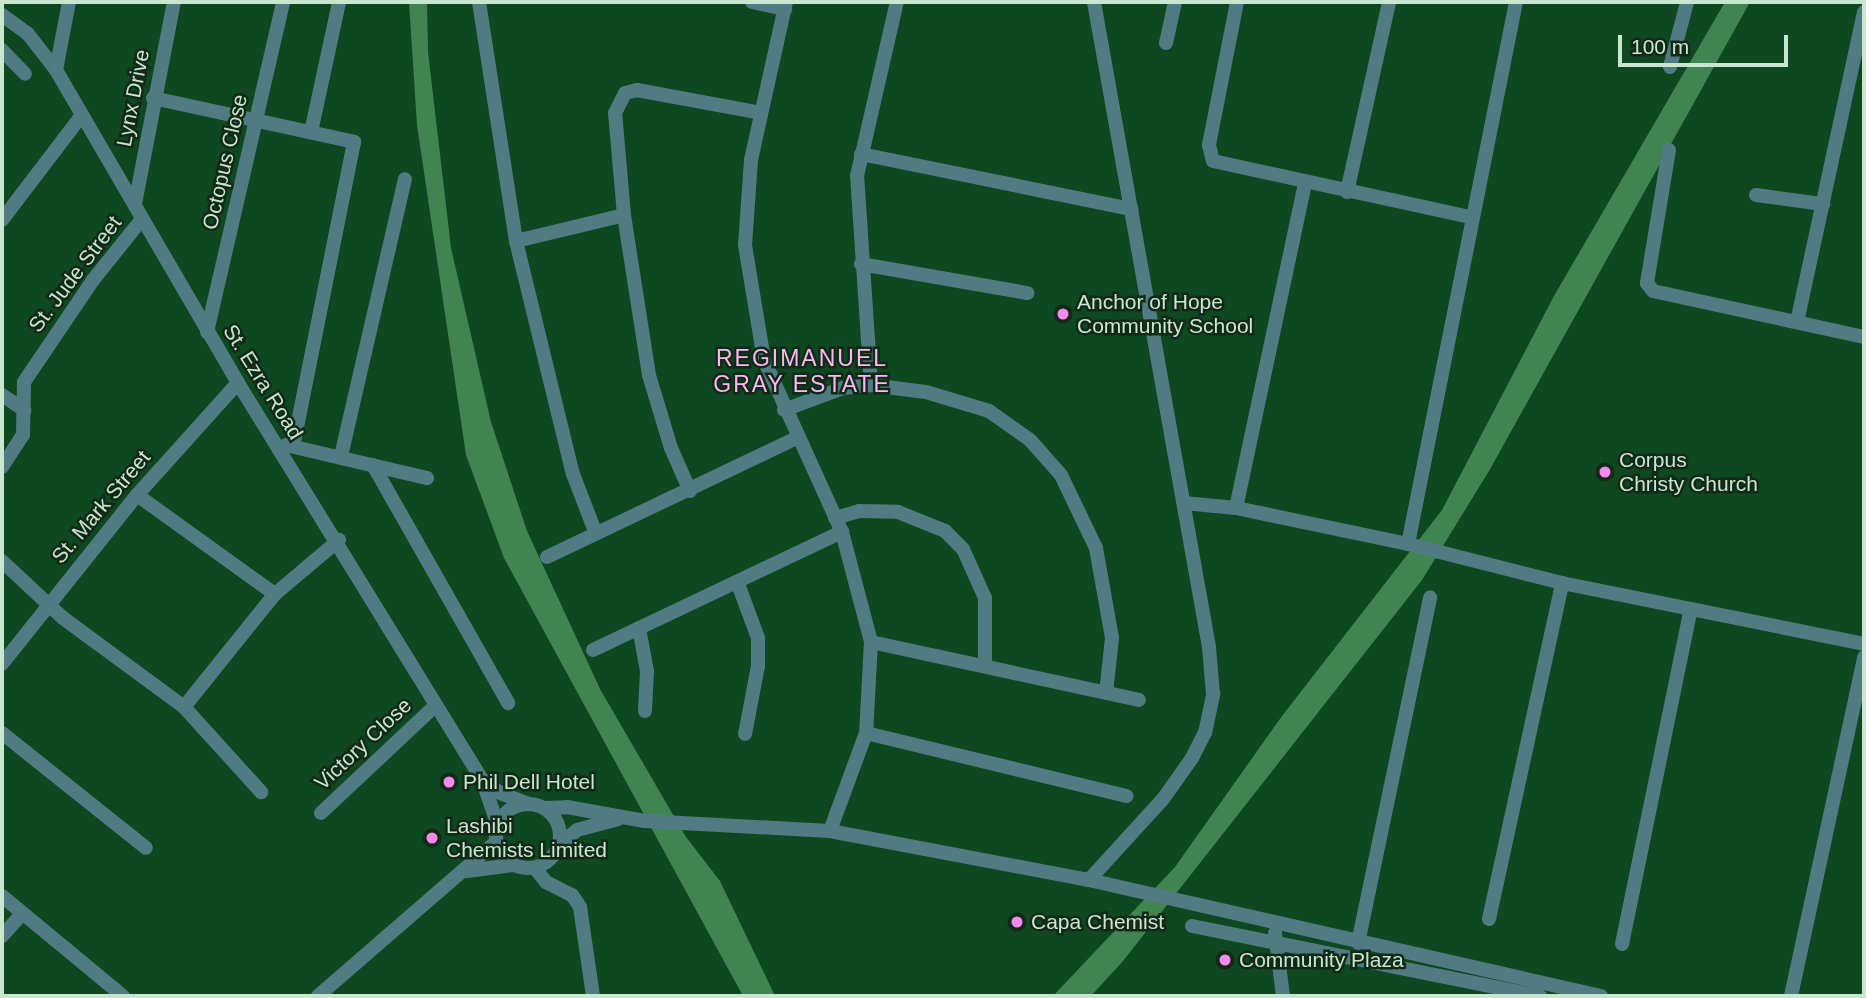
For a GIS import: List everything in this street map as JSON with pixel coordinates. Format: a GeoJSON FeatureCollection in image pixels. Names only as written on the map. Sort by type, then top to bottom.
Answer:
{"type":"FeatureCollection","features":[{"type":"Feature","properties":{"kind":"street"},"geometry":{"type":"LineString","coordinates":[[56,70],[69,2]]}},
{"type":"Feature","properties":{"kind":"street","name":"Lynx Drive"},"geometry":{"type":"LineString","coordinates":[[135,204],[153,97],[174,2]]}},
{"type":"Feature","properties":{"kind":"street","name":"Octopus Close"},"geometry":{"type":"LineString","coordinates":[[208,332],[283,2]]}},
{"type":"Feature","properties":{"kind":"street"},"geometry":{"type":"LineString","coordinates":[[311,132],[339,2]]}},
{"type":"Feature","properties":{"kind":"street"},"geometry":{"type":"LineString","coordinates":[[479,2],[516,241],[573,474],[596,534]]}},
{"type":"Feature","properties":{"kind":"street"},"geometry":{"type":"LineString","coordinates":[[752,2],[785,5],[751,160],[745,246],[754,318],[784,410],[842,532],[871,642],[866,733],[830,831]]}},
{"type":"Feature","properties":{"kind":"street"},"geometry":{"type":"LineString","coordinates":[[870,385],[855,204],[861,154],[897,2]]}},
{"type":"Feature","properties":{"kind":"street"},"geometry":{"type":"LineString","coordinates":[[1089,880],[1163,799],[1192,758],[1211,713],[1213,671],[1094,2]]}},
{"type":"Feature","properties":{"kind":"street"},"geometry":{"type":"LineString","coordinates":[[1166,43],[1175,2]]}},
{"type":"Feature","properties":{"kind":"street"},"geometry":{"type":"LineString","coordinates":[[1237,2],[1210,158],[1305,184],[1470,217]]}},
{"type":"Feature","properties":{"kind":"street"},"geometry":{"type":"LineString","coordinates":[[1347,192],[1389,2]]}},
{"type":"Feature","properties":{"kind":"street"},"geometry":{"type":"LineString","coordinates":[[1410,544],[1470,217],[1516,2]]}},
{"type":"Feature","properties":{"kind":"street"},"geometry":{"type":"LineString","coordinates":[[1670,67],[1687,2]]}},
{"type":"Feature","properties":{"kind":"street"},"geometry":{"type":"LineString","coordinates":[[1797,322],[1864,12]]}},
{"type":"Feature","properties":{"kind":"street","name":"St. Ezra Road"},"geometry":{"type":"LineString","coordinates":[[2,15],[28,34],[56,70],[238,383],[339,540],[435,706],[482,779]]}},
{"type":"Feature","properties":{"kind":"street"},"geometry":{"type":"LineString","coordinates":[[2,50],[25,74]]}},
{"type":"Feature","properties":{"kind":"street"},"geometry":{"type":"LineString","coordinates":[[690,491],[671,449],[649,375],[624,215],[615,113],[625,93],[637,90],[761,113]]}},
{"type":"Feature","properties":{"kind":"street"},"geometry":{"type":"LineString","coordinates":[[153,97],[349,139],[355,147],[293,446]]}},
{"type":"Feature","properties":{"kind":"street"},"geometry":{"type":"LineString","coordinates":[[2,220],[82,115]]}},
{"type":"Feature","properties":{"kind":"street"},"geometry":{"type":"LineString","coordinates":[[1669,150],[1647,283],[1668,297],[1864,337]]}},
{"type":"Feature","properties":{"kind":"street"},"geometry":{"type":"LineString","coordinates":[[861,154],[1131,209]]}},
{"type":"Feature","properties":{"kind":"street"},"geometry":{"type":"LineString","coordinates":[[341,456],[405,179]]}},
{"type":"Feature","properties":{"kind":"street"},"geometry":{"type":"LineString","coordinates":[[1236,508],[1305,184]]}},
{"type":"Feature","properties":{"kind":"street"},"geometry":{"type":"LineString","coordinates":[[1756,195],[1823,204]]}},
{"type":"Feature","properties":{"kind":"street"},"geometry":{"type":"LineString","coordinates":[[516,241],[624,215]]}},
{"type":"Feature","properties":{"kind":"street","name":"St. Jude Street"},"geometry":{"type":"LineString","coordinates":[[2,467],[23,435],[24,382],[93,280],[142,219]]}},
{"type":"Feature","properties":{"kind":"street"},"geometry":{"type":"LineString","coordinates":[[861,264],[1028,293]]}},
{"type":"Feature","properties":{"kind":"street","name":"St. Mark Street"},"geometry":{"type":"LineString","coordinates":[[2,664],[137,495],[238,383]]}},
{"type":"Feature","properties":{"kind":"street"},"geometry":{"type":"LineString","coordinates":[[784,410],[843,388],[870,385],[926,392],[989,411],[1030,440],[1061,475],[1096,548],[1110,610],[1112,638],[1107,694]]}},
{"type":"Feature","properties":{"kind":"street"},"geometry":{"type":"LineString","coordinates":[[2,395],[24,410]]}},
{"type":"Feature","properties":{"kind":"street"},"geometry":{"type":"LineString","coordinates":[[547,557],[797,438]]}},
{"type":"Feature","properties":{"kind":"street"},"geometry":{"type":"LineString","coordinates":[[278,444],[341,456],[427,478]]}},
{"type":"Feature","properties":{"kind":"street"},"geometry":{"type":"LineString","coordinates":[[373,465],[508,703]]}},
{"type":"Feature","properties":{"kind":"street"},"geometry":{"type":"LineString","coordinates":[[137,495],[275,594]]}},
{"type":"Feature","properties":{"kind":"street"},"geometry":{"type":"LineString","coordinates":[[1184,503],[1236,508],[1410,544],[1562,583],[1864,644]]}},
{"type":"Feature","properties":{"kind":"street"},"geometry":{"type":"LineString","coordinates":[[835,518],[859,511],[898,512],[945,531],[963,549],[985,598],[985,664]]}},
{"type":"Feature","properties":{"kind":"street"},"geometry":{"type":"LineString","coordinates":[[593,650],[738,584],[842,532]]}},
{"type":"Feature","properties":{"kind":"street"},"geometry":{"type":"LineString","coordinates":[[184,708],[275,594],[339,540]]}},
{"type":"Feature","properties":{"kind":"street"},"geometry":{"type":"LineString","coordinates":[[2,561],[48,604],[184,708],[261,792]]}},
{"type":"Feature","properties":{"kind":"street"},"geometry":{"type":"LineString","coordinates":[[1489,919],[1562,583]]}},
{"type":"Feature","properties":{"kind":"street"},"geometry":{"type":"LineString","coordinates":[[738,584],[758,638],[745,734]]}},
{"type":"Feature","properties":{"kind":"street"},"geometry":{"type":"LineString","coordinates":[[1358,943],[1430,597]]}},
{"type":"Feature","properties":{"kind":"street"},"geometry":{"type":"LineString","coordinates":[[1622,944],[1691,609]]}},
{"type":"Feature","properties":{"kind":"street"},"geometry":{"type":"LineString","coordinates":[[639,628],[647,671],[645,711]]}},
{"type":"Feature","properties":{"kind":"street"},"geometry":{"type":"LineString","coordinates":[[871,642],[985,664],[1139,700]]}},
{"type":"Feature","properties":{"kind":"street"},"geometry":{"type":"LineString","coordinates":[[1791,996],[1860,695],[1864,657]]}},
{"type":"Feature","properties":{"kind":"street","name":"Victory Close"},"geometry":{"type":"LineString","coordinates":[[321,813],[435,706]]}},
{"type":"Feature","properties":{"kind":"street"},"geometry":{"type":"LineString","coordinates":[[2,733],[146,848]]}},
{"type":"Feature","properties":{"kind":"street"},"geometry":{"type":"LineString","coordinates":[[866,733],[1126,796]]}},
{"type":"Feature","properties":{"kind":"street"},"geometry":{"type":"LineString","coordinates":[[482,779],[500,793],[544,808],[567,807],[620,819],[830,831],[1089,880],[1274,925],[1601,996]]}},
{"type":"Feature","properties":{"kind":"street"},"geometry":{"type":"LineString","coordinates":[[318,996],[467,870],[496,842],[498,826],[482,779]]}},
{"type":"Feature","properties":{"kind":"street"},"geometry":{"type":"LineString","coordinates":[[498,826],[510,810],[529,804]]}},
{"type":"Feature","properties":{"kind":"street"},"geometry":{"type":"LineString","coordinates":[[544,808],[558,824],[560,844]]}},
{"type":"Feature","properties":{"kind":"street"},"geometry":{"type":"LineString","coordinates":[[467,870],[513,865],[536,868],[555,855],[560,844],[578,830],[620,819]]}},
{"type":"Feature","properties":{"kind":"street"},"geometry":{"type":"LineString","coordinates":[[496,842],[513,865]]}},
{"type":"Feature","properties":{"kind":"street"},"geometry":{"type":"LineString","coordinates":[[536,868],[545,882],[572,895],[580,907],[593,996]]}},
{"type":"Feature","properties":{"kind":"street"},"geometry":{"type":"LineString","coordinates":[[2,896],[123,996]]}},
{"type":"Feature","properties":{"kind":"street"},"geometry":{"type":"LineString","coordinates":[[2,936],[22,914]]}},
{"type":"Feature","properties":{"kind":"street"},"geometry":{"type":"LineString","coordinates":[[1274,925],[1283,996]]}},
{"type":"Feature","properties":{"kind":"street"},"geometry":{"type":"LineString","coordinates":[[1192,926],[1540,996]]}},
{"type":"Feature","properties":{"kind":"shaded area"},"geometry":{"type":"Polygon","coordinates":[[[409,2],[427,2],[428,52],[451,248],[491,422],[527,531],[600,689],[686,837],[720,881],[775,996],[743,996],[504,558],[466,455],[417,125],[409,2]]]}},
{"type":"Feature","properties":{"kind":"shaded area"},"geometry":{"type":"Polygon","coordinates":[[[1725,2],[1750,2],[1489,471],[1422,580],[1123,961],[1091,996],[1053,996],[1175,867],[1282,716],[1442,510],[1554,296],[1725,2]]]}},
{"type":"Feature","properties":{"kind":"place","name":"Anchor of Hope Community School"},"geometry":{"type":"Point","coordinates":[1063,314]}},
{"type":"Feature","properties":{"kind":"place","name":"Corpus Christy Church"},"geometry":{"type":"Point","coordinates":[1605,472]}},
{"type":"Feature","properties":{"kind":"place","name":"Phil Dell Hotel"},"geometry":{"type":"Point","coordinates":[449,782]}},
{"type":"Feature","properties":{"kind":"place","name":"Lashibi Chemists Limited"},"geometry":{"type":"Point","coordinates":[432,838]}},
{"type":"Feature","properties":{"kind":"place","name":"Capa Chemist"},"geometry":{"type":"Point","coordinates":[1017,922]}},
{"type":"Feature","properties":{"kind":"place","name":"Community Plaza"},"geometry":{"type":"Point","coordinates":[1225,960]}},
{"type":"Feature","properties":{"kind":"district","name":"REGIMANUEL GRAY ESTATE"},"geometry":{"type":"Point","coordinates":[802,371]}}]}
